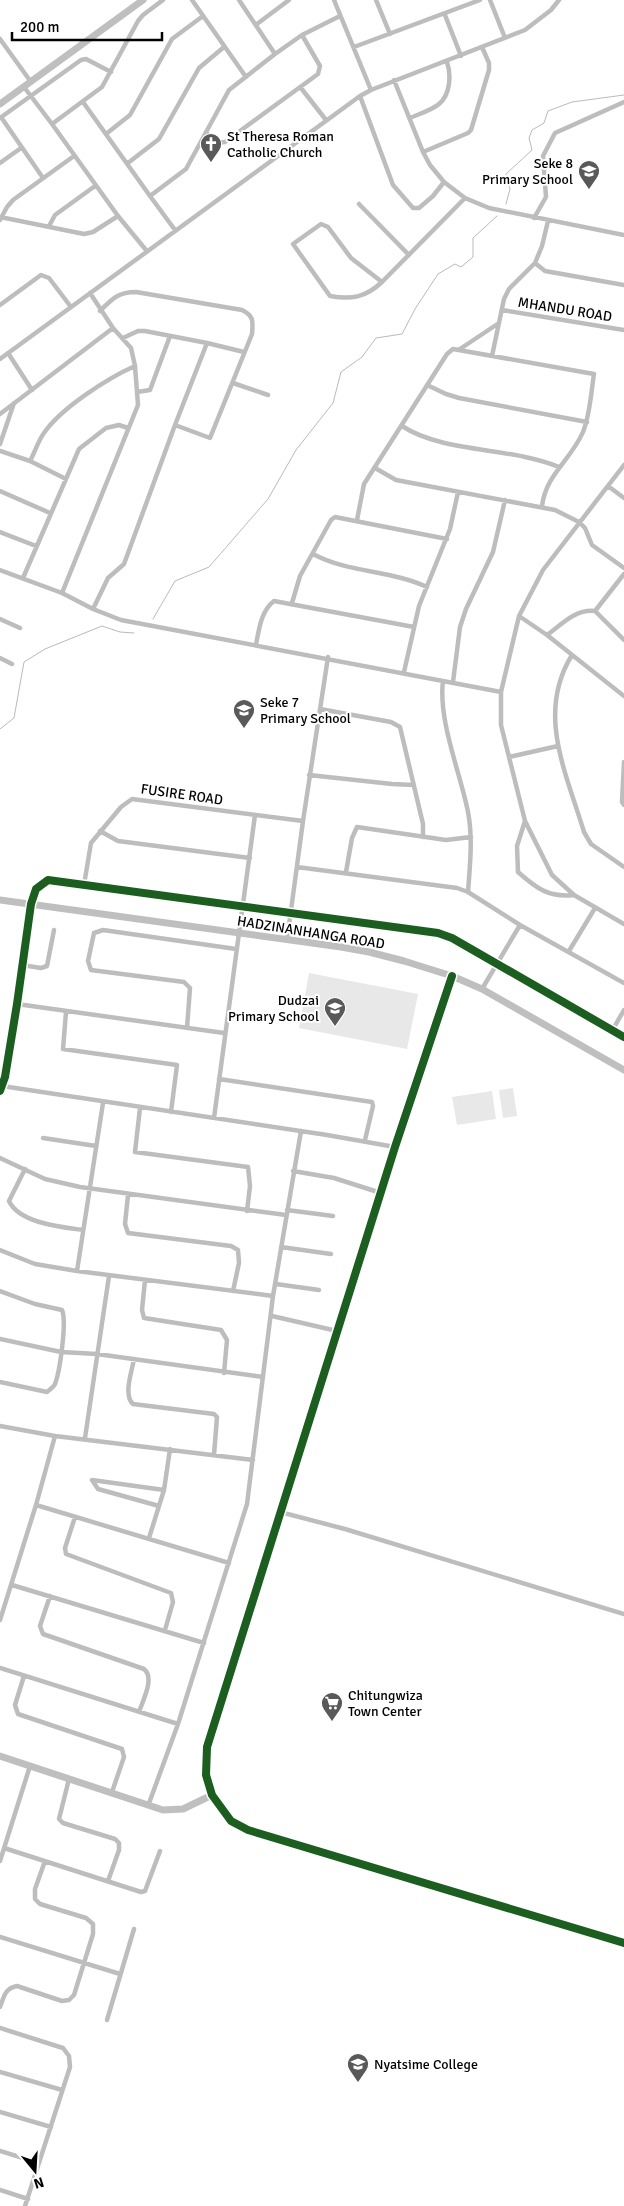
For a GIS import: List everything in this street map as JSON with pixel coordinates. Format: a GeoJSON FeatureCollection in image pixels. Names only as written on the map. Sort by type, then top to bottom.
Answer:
{"type":"FeatureCollection","features":[{"type":"Feature","properties":{"kind":"street"},"geometry":{"type":"LineString","coordinates":[[0,104],[143,0]]}},
{"type":"Feature","properties":{"kind":"street"},"geometry":{"type":"LineString","coordinates":[[52,124],[102,87],[138,21],[163,0]]}},
{"type":"Feature","properties":{"kind":"street"},"geometry":{"type":"LineString","coordinates":[[192,0],[246,76]]}},
{"type":"Feature","properties":{"kind":"street"},"geometry":{"type":"LineString","coordinates":[[239,0],[257,24],[275,54]]}},
{"type":"Feature","properties":{"kind":"street"},"geometry":{"type":"LineString","coordinates":[[257,24],[289,0]]}},
{"type":"Feature","properties":{"kind":"street"},"geometry":{"type":"LineString","coordinates":[[334,0],[371,90]]}},
{"type":"Feature","properties":{"kind":"street"},"geometry":{"type":"LineString","coordinates":[[376,0],[390,34]]}},
{"type":"Feature","properties":{"kind":"street"},"geometry":{"type":"LineString","coordinates":[[354,47],[445,15],[480,0]]}},
{"type":"Feature","properties":{"kind":"street"},"geometry":{"type":"LineString","coordinates":[[490,0],[505,38]]}},
{"type":"Feature","properties":{"kind":"street"},"geometry":{"type":"LineString","coordinates":[[0,359],[146,250],[360,96],[394,80],[447,62],[505,38],[538,22],[559,0]]}},
{"type":"Feature","properties":{"kind":"street"},"geometry":{"type":"LineString","coordinates":[[445,15],[462,56]]}},
{"type":"Feature","properties":{"kind":"street"},"geometry":{"type":"LineString","coordinates":[[106,134],[130,115],[172,39],[203,16]]}},
{"type":"Feature","properties":{"kind":"street"},"geometry":{"type":"LineString","coordinates":[[150,196],[186,169],[229,90],[302,35],[340,16]]}},
{"type":"Feature","properties":{"kind":"street"},"geometry":{"type":"LineString","coordinates":[[206,132],[214,143],[225,142],[318,74],[320,66],[302,35]]}},
{"type":"Feature","properties":{"kind":"street"},"geometry":{"type":"LineString","coordinates":[[0,39],[31,82]]}},
{"type":"Feature","properties":{"kind":"street"},"geometry":{"type":"LineString","coordinates":[[128,163],[159,139],[199,68],[224,47]]}},
{"type":"Feature","properties":{"kind":"street"},"geometry":{"type":"LineString","coordinates":[[423,152],[471,130],[489,70],[489,63],[482,47]]}},
{"type":"Feature","properties":{"kind":"street"},"geometry":{"type":"LineString","coordinates":[[43,178],[0,117],[81,60],[86,59],[111,72]]}},
{"type":"Feature","properties":{"kind":"street"},"geometry":{"type":"LineString","coordinates":[[410,118],[439,104],[443,99],[450,72],[447,62]]}},
{"type":"Feature","properties":{"kind":"street"},"geometry":{"type":"LineString","coordinates":[[394,80],[423,152],[444,182],[465,198],[490,208],[624,235]]}},
{"type":"Feature","properties":{"kind":"street"},"geometry":{"type":"LineString","coordinates":[[24,87],[118,216],[146,250]]}},
{"type":"Feature","properties":{"kind":"street"},"geometry":{"type":"LineString","coordinates":[[301,88],[326,120]]}},
{"type":"Feature","properties":{"kind":"street"},"geometry":{"type":"LineString","coordinates":[[360,96],[393,186],[401,196],[413,208],[419,208],[433,196],[444,182]]}},
{"type":"Feature","properties":{"kind":"street"},"geometry":{"type":"LineString","coordinates":[[83,102],[175,230]]}},
{"type":"Feature","properties":{"kind":"street"},"geometry":{"type":"LineString","coordinates":[[534,218],[546,197],[543,156],[555,133],[624,102]]}},
{"type":"Feature","properties":{"kind":"street"},"geometry":{"type":"LineString","coordinates":[[0,163],[21,148]]}},
{"type":"Feature","properties":{"kind":"street"},"geometry":{"type":"LineString","coordinates":[[74,156],[14,200],[0,218],[90,233],[118,216]]}},
{"type":"Feature","properties":{"kind":"street"},"geometry":{"type":"LineString","coordinates":[[49,226],[55,215],[96,186]]}},
{"type":"Feature","properties":{"kind":"street"},"geometry":{"type":"LineString","coordinates":[[382,282],[350,258],[328,227],[321,224],[293,244],[330,296],[356,297],[371,292],[382,282],[409,255],[465,198]]}},
{"type":"Feature","properties":{"kind":"street"},"geometry":{"type":"LineString","coordinates":[[359,204],[409,255]]}},
{"type":"Feature","properties":{"kind":"street"},"geometry":{"type":"LineString","coordinates":[[492,356],[504,299],[509,289],[535,263],[542,246],[548,221]]}},
{"type":"Feature","properties":{"kind":"street"},"geometry":{"type":"LineString","coordinates":[[535,263],[545,271],[624,285]]}},
{"type":"Feature","properties":{"kind":"street"},"geometry":{"type":"LineString","coordinates":[[0,305],[41,275],[49,278],[71,307]]}},
{"type":"Feature","properties":{"kind":"street"},"geometry":{"type":"LineString","coordinates":[[100,311],[115,296],[127,292],[242,310],[250,314],[253,322],[252,334],[210,438],[175,425]]}},
{"type":"Feature","properties":{"kind":"street"},"geometry":{"type":"LineString","coordinates":[[62,593],[138,406],[135,366],[131,348],[100,311],[90,293]]}},
{"type":"Feature","properties":{"kind":"street","name":"MHANDU ROAD"},"geometry":{"type":"LineString","coordinates":[[502,310],[624,330]]}},
{"type":"Feature","properties":{"kind":"street"},"geometry":{"type":"LineString","coordinates":[[460,350],[499,323]]}},
{"type":"Feature","properties":{"kind":"street"},"geometry":{"type":"LineString","coordinates":[[0,414],[113,328]]}},
{"type":"Feature","properties":{"kind":"street"},"geometry":{"type":"LineString","coordinates":[[123,338],[138,331],[208,343],[244,352]]}},
{"type":"Feature","properties":{"kind":"street"},"geometry":{"type":"LineString","coordinates":[[137,392],[150,390],[170,336]]}},
{"type":"Feature","properties":{"kind":"street"},"geometry":{"type":"LineString","coordinates":[[93,609],[108,578],[124,564],[175,425],[208,343]]}},
{"type":"Feature","properties":{"kind":"street"},"geometry":{"type":"LineString","coordinates":[[356,520],[364,484],[447,354],[453,349],[594,374],[587,422],[573,448],[543,492],[542,506]]}},
{"type":"Feature","properties":{"kind":"street"},"geometry":{"type":"LineString","coordinates":[[8,353],[32,390]]}},
{"type":"Feature","properties":{"kind":"street"},"geometry":{"type":"LineString","coordinates":[[30,461],[43,433],[52,424],[86,395],[121,372],[135,366]]}},
{"type":"Feature","properties":{"kind":"street"},"geometry":{"type":"LineString","coordinates":[[233,383],[268,395]]}},
{"type":"Feature","properties":{"kind":"street"},"geometry":{"type":"LineString","coordinates":[[427,385],[459,398],[587,422]]}},
{"type":"Feature","properties":{"kind":"street"},"geometry":{"type":"LineString","coordinates":[[0,444],[14,402]]}},
{"type":"Feature","properties":{"kind":"street"},"geometry":{"type":"LineString","coordinates":[[23,578],[50,513],[80,449],[106,428],[119,424],[128,428]]}},
{"type":"Feature","properties":{"kind":"street"},"geometry":{"type":"LineString","coordinates":[[402,426],[423,438],[536,459],[559,467]]}},
{"type":"Feature","properties":{"kind":"street"},"geometry":{"type":"LineString","coordinates":[[0,451],[30,461],[66,479]]}},
{"type":"Feature","properties":{"kind":"street"},"geometry":{"type":"LineString","coordinates":[[624,465],[543,570],[519,616],[501,692],[501,725],[525,821],[552,875],[574,895],[624,924]]}},
{"type":"Feature","properties":{"kind":"street"},"geometry":{"type":"LineString","coordinates":[[375,468],[396,480],[556,510],[579,522],[585,528],[592,544],[624,568]]}},
{"type":"Feature","properties":{"kind":"street"},"geometry":{"type":"LineString","coordinates":[[608,486],[624,498]]}},
{"type":"Feature","properties":{"kind":"street"},"geometry":{"type":"LineString","coordinates":[[0,491],[50,513]]}},
{"type":"Feature","properties":{"kind":"street"},"geometry":{"type":"LineString","coordinates":[[404,672],[418,606],[447,539],[458,492]]}},
{"type":"Feature","properties":{"kind":"street"},"geometry":{"type":"LineString","coordinates":[[453,682],[460,627],[466,608],[493,552],[505,500]]}},
{"type":"Feature","properties":{"kind":"street"},"geometry":{"type":"LineString","coordinates":[[292,603],[300,576],[333,519],[337,517],[447,539]]}},
{"type":"Feature","properties":{"kind":"street"},"geometry":{"type":"LineString","coordinates":[[0,532],[36,546]]}},
{"type":"Feature","properties":{"kind":"street"},"geometry":{"type":"LineString","coordinates":[[313,554],[334,564],[413,580],[427,587]]}},
{"type":"Feature","properties":{"kind":"street"},"geometry":{"type":"LineString","coordinates":[[0,570],[62,593],[93,609],[121,620],[328,657],[501,692]]}},
{"type":"Feature","properties":{"kind":"street"},"geometry":{"type":"LineString","coordinates":[[547,635],[577,613],[594,611],[624,574]]}},
{"type":"Feature","properties":{"kind":"street"},"geometry":{"type":"LineString","coordinates":[[256,645],[259,626],[270,604],[279,600],[414,627]]}},
{"type":"Feature","properties":{"kind":"street"},"geometry":{"type":"LineString","coordinates":[[594,611],[624,640]]}},
{"type":"Feature","properties":{"kind":"street"},"geometry":{"type":"LineString","coordinates":[[519,616],[547,635],[624,696]]}},
{"type":"Feature","properties":{"kind":"street"},"geometry":{"type":"LineString","coordinates":[[0,619],[20,628]]}},
{"type":"Feature","properties":{"kind":"street"},"geometry":{"type":"LineString","coordinates":[[572,655],[563,670],[554,708],[558,746],[584,832],[591,844],[624,867]]}},
{"type":"Feature","properties":{"kind":"street"},"geometry":{"type":"LineString","coordinates":[[287,940],[309,774],[328,657]]}},
{"type":"Feature","properties":{"kind":"street"},"geometry":{"type":"LineString","coordinates":[[0,658],[12,664]]}},
{"type":"Feature","properties":{"kind":"street"},"geometry":{"type":"LineString","coordinates":[[443,681],[441,696],[444,713],[468,812],[471,837],[468,892]]}},
{"type":"Feature","properties":{"kind":"street"},"geometry":{"type":"LineString","coordinates":[[320,708],[397,724],[402,731],[423,824],[423,837]]}},
{"type":"Feature","properties":{"kind":"street"},"geometry":{"type":"LineString","coordinates":[[509,756],[558,746]]}},
{"type":"Feature","properties":{"kind":"street"},"geometry":{"type":"LineString","coordinates":[[624,762],[622,802],[624,805]]}},
{"type":"Feature","properties":{"kind":"street"},"geometry":{"type":"LineString","coordinates":[[309,774],[392,784],[414,784]]}},
{"type":"Feature","properties":{"kind":"street","name":"FUSIRE ROAD"},"geometry":{"type":"LineString","coordinates":[[84,885],[88,851],[91,843],[121,807],[132,799],[303,821]]}},
{"type":"Feature","properties":{"kind":"street"},"geometry":{"type":"LineString","coordinates":[[214,1118],[255,815]]}},
{"type":"Feature","properties":{"kind":"street"},"geometry":{"type":"LineString","coordinates":[[525,821],[517,846],[518,872],[535,887],[559,897],[574,895]]}},
{"type":"Feature","properties":{"kind":"street"},"geometry":{"type":"LineString","coordinates":[[346,872],[352,838],[357,827],[446,840],[471,837]]}},
{"type":"Feature","properties":{"kind":"street"},"geometry":{"type":"LineString","coordinates":[[100,831],[118,841],[250,858]]}},
{"type":"Feature","properties":{"kind":"street"},"geometry":{"type":"LineString","coordinates":[[297,867],[457,888],[468,892],[520,925],[624,983]]}},
{"type":"Feature","properties":{"kind":"street"},"geometry":{"type":"LineString","coordinates":[[395,1147],[365,1140],[1,1088],[18,1004],[31,904],[36,889],[48,880],[438,933],[452,938],[624,1037]]}},
{"type":"Feature","properties":{"kind":"street","name":"HADZINANHANGA ROAD"},"geometry":{"type":"LineString","coordinates":[[0,900],[369,952],[452,976],[482,989],[624,1070]]}},
{"type":"Feature","properties":{"kind":"street"},"geometry":{"type":"LineString","coordinates":[[569,951],[595,908]]}},
{"type":"Feature","properties":{"kind":"street"},"geometry":{"type":"LineString","coordinates":[[482,989],[520,925]]}},
{"type":"Feature","properties":{"kind":"street"},"geometry":{"type":"LineString","coordinates":[[22,965],[40,968],[47,966],[54,930]]}},
{"type":"Feature","properties":{"kind":"street"},"geometry":{"type":"LineString","coordinates":[[187,1028],[190,988],[184,982],[91,970],[88,961],[94,933],[103,930],[236,949]]}},
{"type":"Feature","properties":{"kind":"street"},"geometry":{"type":"LineString","coordinates":[[452,976],[395,1147],[206,1747],[206,1775],[212,1795],[231,1820],[248,1830],[624,1943]]}},
{"type":"Feature","properties":{"kind":"street"},"geometry":{"type":"LineString","coordinates":[[18,1004],[224,1033]]}},
{"type":"Feature","properties":{"kind":"street"},"geometry":{"type":"LineString","coordinates":[[612,1031],[624,1010]]}},
{"type":"Feature","properties":{"kind":"street"},"geometry":{"type":"LineString","coordinates":[[66,1012],[62,1049],[177,1066],[172,1112]]}},
{"type":"Feature","properties":{"kind":"street"},"geometry":{"type":"LineString","coordinates":[[219,1079],[372,1102],[373,1106],[365,1140]]}},
{"type":"Feature","properties":{"kind":"street"},"geometry":{"type":"LineString","coordinates":[[77,1271],[103,1103]]}},
{"type":"Feature","properties":{"kind":"street"},"geometry":{"type":"LineString","coordinates":[[140,1108],[135,1152],[248,1167],[250,1186],[247,1211]]}},
{"type":"Feature","properties":{"kind":"street"},"geometry":{"type":"LineString","coordinates":[[148,1806],[178,1724],[247,1504],[273,1296],[301,1131]]}},
{"type":"Feature","properties":{"kind":"street"},"geometry":{"type":"LineString","coordinates":[[43,1138],[96,1146]]}},
{"type":"Feature","properties":{"kind":"street"},"geometry":{"type":"LineString","coordinates":[[0,1158],[45,1179],[128,1195],[247,1211],[333,1216]]}},
{"type":"Feature","properties":{"kind":"street"},"geometry":{"type":"LineString","coordinates":[[25,1169],[8,1201],[12,1209],[47,1225],[83,1230]]}},
{"type":"Feature","properties":{"kind":"street"},"geometry":{"type":"LineString","coordinates":[[293,1171],[334,1178],[381,1192]]}},
{"type":"Feature","properties":{"kind":"street"},"geometry":{"type":"LineString","coordinates":[[128,1195],[125,1224],[128,1233],[231,1246],[238,1250],[239,1263],[233,1291]]}},
{"type":"Feature","properties":{"kind":"street"},"geometry":{"type":"LineString","coordinates":[[281,1247],[331,1254]]}},
{"type":"Feature","properties":{"kind":"street"},"geometry":{"type":"LineString","coordinates":[[0,1250],[35,1264],[109,1276],[273,1296]]}},
{"type":"Feature","properties":{"kind":"street"},"geometry":{"type":"LineString","coordinates":[[85,1438],[109,1276]]}},
{"type":"Feature","properties":{"kind":"street"},"geometry":{"type":"LineString","coordinates":[[144,1280],[142,1310],[144,1318],[222,1330],[227,1340],[224,1373]]}},
{"type":"Feature","properties":{"kind":"street"},"geometry":{"type":"LineString","coordinates":[[276,1284],[319,1290]]}},
{"type":"Feature","properties":{"kind":"street"},"geometry":{"type":"LineString","coordinates":[[0,1291],[35,1304],[62,1310],[64,1316],[61,1352],[55,1385],[47,1392],[0,1382]]}},
{"type":"Feature","properties":{"kind":"street"},"geometry":{"type":"LineString","coordinates":[[272,1316],[337,1331]]}},
{"type":"Feature","properties":{"kind":"street"},"geometry":{"type":"LineString","coordinates":[[0,1339],[61,1352],[97,1354],[263,1377]]}},
{"type":"Feature","properties":{"kind":"street"},"geometry":{"type":"LineString","coordinates":[[134,1359],[129,1393],[130,1401],[133,1404],[214,1414],[217,1417],[214,1455]]}},
{"type":"Feature","properties":{"kind":"street"},"geometry":{"type":"LineString","coordinates":[[0,1426],[55,1436],[85,1438],[253,1460]]}},
{"type":"Feature","properties":{"kind":"street"},"geometry":{"type":"LineString","coordinates":[[0,1620],[36,1505],[55,1436]]}},
{"type":"Feature","properties":{"kind":"street"},"geometry":{"type":"LineString","coordinates":[[149,1538],[164,1490],[170,1449]]}},
{"type":"Feature","properties":{"kind":"street"},"geometry":{"type":"LineString","coordinates":[[159,1506],[98,1489],[92,1480],[164,1490]]}},
{"type":"Feature","properties":{"kind":"street"},"geometry":{"type":"LineString","coordinates":[[36,1505],[229,1562]]}},
{"type":"Feature","properties":{"kind":"street"},"geometry":{"type":"LineString","coordinates":[[280,1512],[345,1529],[624,1614]]}},
{"type":"Feature","properties":{"kind":"street"},"geometry":{"type":"LineString","coordinates":[[75,1517],[65,1548],[66,1554],[171,1593],[173,1602],[165,1630]]}},
{"type":"Feature","properties":{"kind":"street"},"geometry":{"type":"LineString","coordinates":[[12,1585],[204,1643]]}},
{"type":"Feature","properties":{"kind":"street"},"geometry":{"type":"LineString","coordinates":[[50,1596],[40,1626],[42,1634],[144,1668],[149,1678],[139,1712]]}},
{"type":"Feature","properties":{"kind":"street"},"geometry":{"type":"LineString","coordinates":[[0,1668],[178,1724]]}},
{"type":"Feature","properties":{"kind":"street"},"geometry":{"type":"LineString","coordinates":[[24,1676],[15,1705],[18,1714],[122,1749],[124,1757],[112,1792]]}},
{"type":"Feature","properties":{"kind":"street"},"geometry":{"type":"LineString","coordinates":[[0,1756],[112,1792],[148,1806],[172,1810],[198,1803],[212,1795]]}},
{"type":"Feature","properties":{"kind":"street"},"geometry":{"type":"LineString","coordinates":[[0,1861],[30,1766]]}},
{"type":"Feature","properties":{"kind":"street"},"geometry":{"type":"LineString","coordinates":[[69,1779],[59,1819],[62,1823],[115,1839],[119,1843],[119,1850],[108,1881]]}},
{"type":"Feature","properties":{"kind":"street"},"geometry":{"type":"LineString","coordinates":[[4,1848],[140,1892],[145,1891],[160,1851]]}},
{"type":"Feature","properties":{"kind":"street"},"geometry":{"type":"LineString","coordinates":[[0,2007],[6,1991],[11,1987],[18,1986],[62,2001],[69,2000],[74,1995],[93,1934],[93,1924],[86,1918],[40,1904],[35,1898],[35,1889],[45,1861]]}},
{"type":"Feature","properties":{"kind":"street"},"geometry":{"type":"LineString","coordinates":[[107,2020],[134,1930]]}},
{"type":"Feature","properties":{"kind":"street"},"geometry":{"type":"LineString","coordinates":[[0,1937],[120,1974]]}},
{"type":"Feature","properties":{"kind":"street"},"geometry":{"type":"LineString","coordinates":[[0,2028],[63,2048],[69,2056],[70,2067],[25,2206]]}},
{"type":"Feature","properties":{"kind":"street"},"geometry":{"type":"LineString","coordinates":[[0,2072],[62,2090]]}},
{"type":"Feature","properties":{"kind":"street"},"geometry":{"type":"LineString","coordinates":[[0,2112],[51,2127]]}},
{"type":"Feature","properties":{"kind":"street"},"geometry":{"type":"LineString","coordinates":[[0,2151],[39,2163]]}},
{"type":"Feature","properties":{"kind":"street"},"geometry":{"type":"LineString","coordinates":[[0,2190],[28,2199]]}},
{"type":"Feature","properties":{"kind":"shaded area"},"geometry":{"type":"Polygon","coordinates":[[[309,973],[418,994],[407,1049],[299,1028],[309,973]]]}},
{"type":"Feature","properties":{"kind":"shaded area"},"geometry":{"type":"Polygon","coordinates":[[[513,1088],[517,1116],[503,1118],[499,1090],[513,1088]]]}},
{"type":"Feature","properties":{"kind":"shaded area"},"geometry":{"type":"Polygon","coordinates":[[[492,1091],[496,1119],[457,1125],[452,1097],[492,1091]]]}},
{"type":"Feature","properties":{"kind":"waterway"},"geometry":{"type":"LineString","coordinates":[[506,204],[510,189],[506,174],[532,150],[529,138],[532,130],[544,123],[548,111],[572,102],[624,95]]}},
{"type":"Feature","properties":{"kind":"waterway"},"geometry":{"type":"LineString","coordinates":[[153,619],[175,581],[209,567],[268,499],[296,450],[333,403],[341,372],[362,357],[376,338],[402,334],[415,309],[438,274],[455,264],[461,267],[473,257],[473,238],[497,216]]}},
{"type":"Feature","properties":{"kind":"waterway"},"geometry":{"type":"LineString","coordinates":[[0,729],[14,718],[24,662],[45,649],[102,626],[120,632],[134,633]]}},
{"type":"Feature","properties":{"kind":"cycle path"},"geometry":{"type":"LineString","coordinates":[[0,1091],[5,1077],[31,904],[36,889],[48,880],[438,933],[452,938],[624,1037]]}},
{"type":"Feature","properties":{"kind":"cycle path"},"geometry":{"type":"LineString","coordinates":[[452,976],[395,1147],[207,1747],[206,1775],[212,1795],[231,1821],[248,1830],[624,1943]]}},
{"type":"Feature","properties":{"kind":"place","name":"St Theresa Roman Catholic Church"},"geometry":{"type":"Point","coordinates":[211,163]}},
{"type":"Feature","properties":{"kind":"place","name":"Seke 8 Primary School"},"geometry":{"type":"Point","coordinates":[589,190]}},
{"type":"Feature","properties":{"kind":"place","name":"Seke 7 Primary School"},"geometry":{"type":"Point","coordinates":[244,729]}},
{"type":"Feature","properties":{"kind":"place","name":"Dudzai Primary School"},"geometry":{"type":"Point","coordinates":[335,1027]}},
{"type":"Feature","properties":{"kind":"place","name":"Chitungwiza Town Center"},"geometry":{"type":"Point","coordinates":[332,1722]}},
{"type":"Feature","properties":{"kind":"place","name":"Nyatsime College"},"geometry":{"type":"Point","coordinates":[358,2083]}}]}
